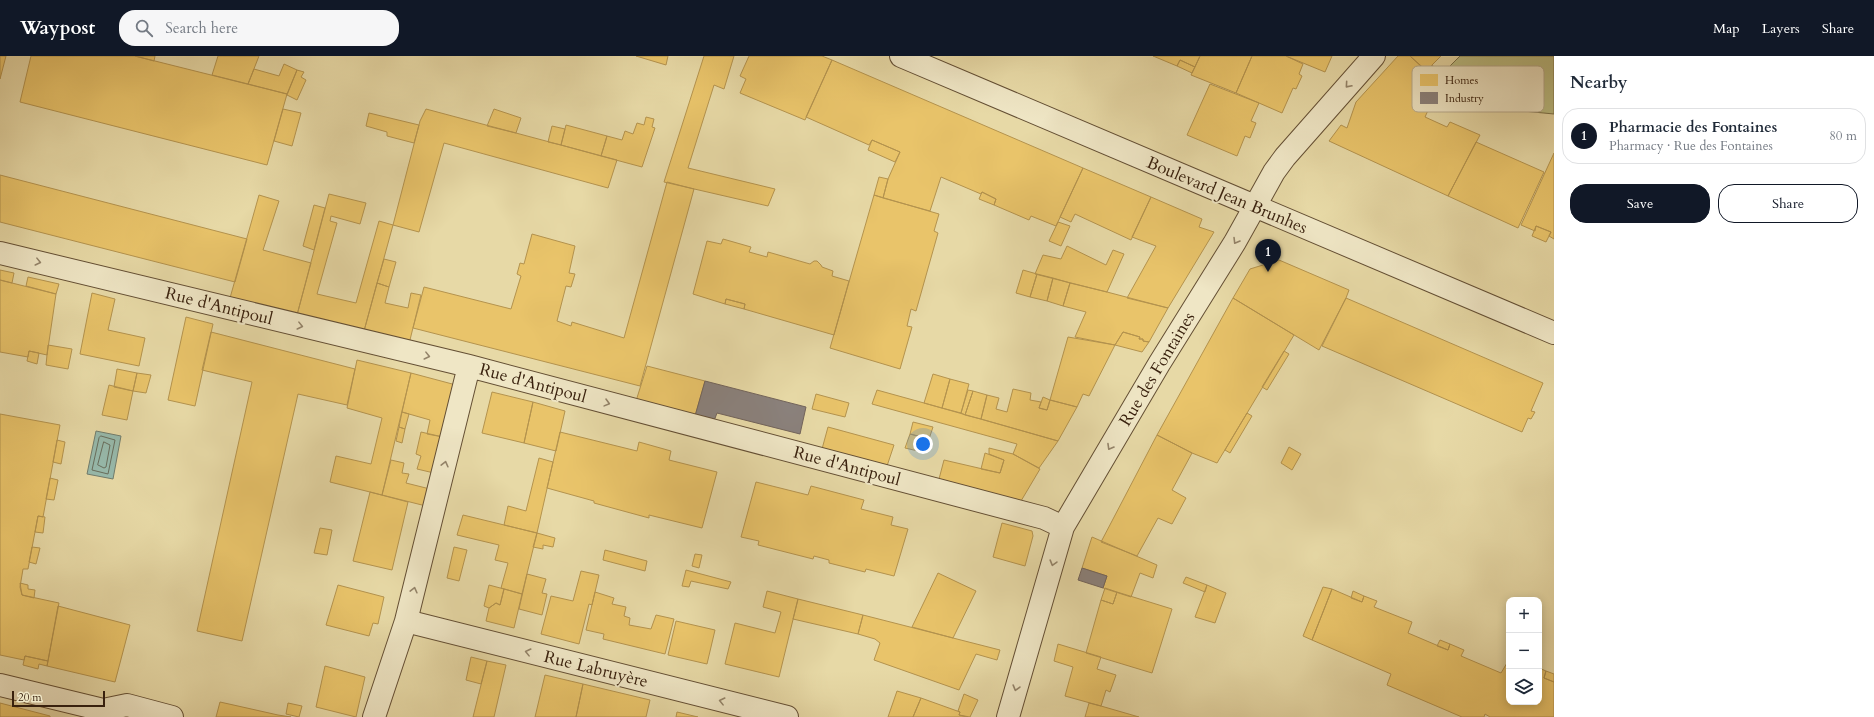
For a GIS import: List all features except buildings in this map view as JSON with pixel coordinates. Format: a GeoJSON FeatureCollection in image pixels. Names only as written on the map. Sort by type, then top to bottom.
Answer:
{"type":"FeatureCollection","features":[{"type":"Feature","properties":{"kind":"street","name":"Boulevard Jean Brunhes"},"geometry":{"type":"LineString","coordinates":[[901,56],[1554,333]]}},
{"type":"Feature","properties":{"kind":"street","name":"Rue des Fontaines"},"geometry":{"type":"LineString","coordinates":[[1008,717],[1063,527],[1159,364],[1256,207],[1274,172],[1285,156],[1374,56]]}},
{"type":"Feature","properties":{"kind":"street","name":"Rue d'Antipoul"},"geometry":{"type":"LineString","coordinates":[[0,253],[469,366],[1037,516],[1063,527]]}},
{"type":"Feature","properties":{"kind":"street"},"geometry":{"type":"LineString","coordinates":[[374,717],[406,621],[469,366]]}},
{"type":"Feature","properties":{"kind":"street","name":"Rue Labruyère"},"geometry":{"type":"LineString","coordinates":[[406,621],[787,717]]}},
{"type":"Feature","properties":{"kind":"street"},"geometry":{"type":"LineString","coordinates":[[0,685],[103,710],[127,705],[172,717]]}},
{"type":"Feature","properties":{"kind":"green space"},"geometry":{"type":"Polygon","coordinates":[[[1460,56],[1554,56],[1554,114],[1533,112],[1544,112],[1544,66],[1450,66],[1460,56]]]}},
{"type":"Feature","properties":{"kind":"water"},"geometry":{"type":"Polygon","coordinates":[[[96,431],[121,436],[113,479],[87,474],[96,431]]]}},
{"type":"Feature","properties":{"kind":"place","name":"Pharmacie des Fontaines"},"geometry":{"type":"Point","coordinates":[1268,272]}}]}
